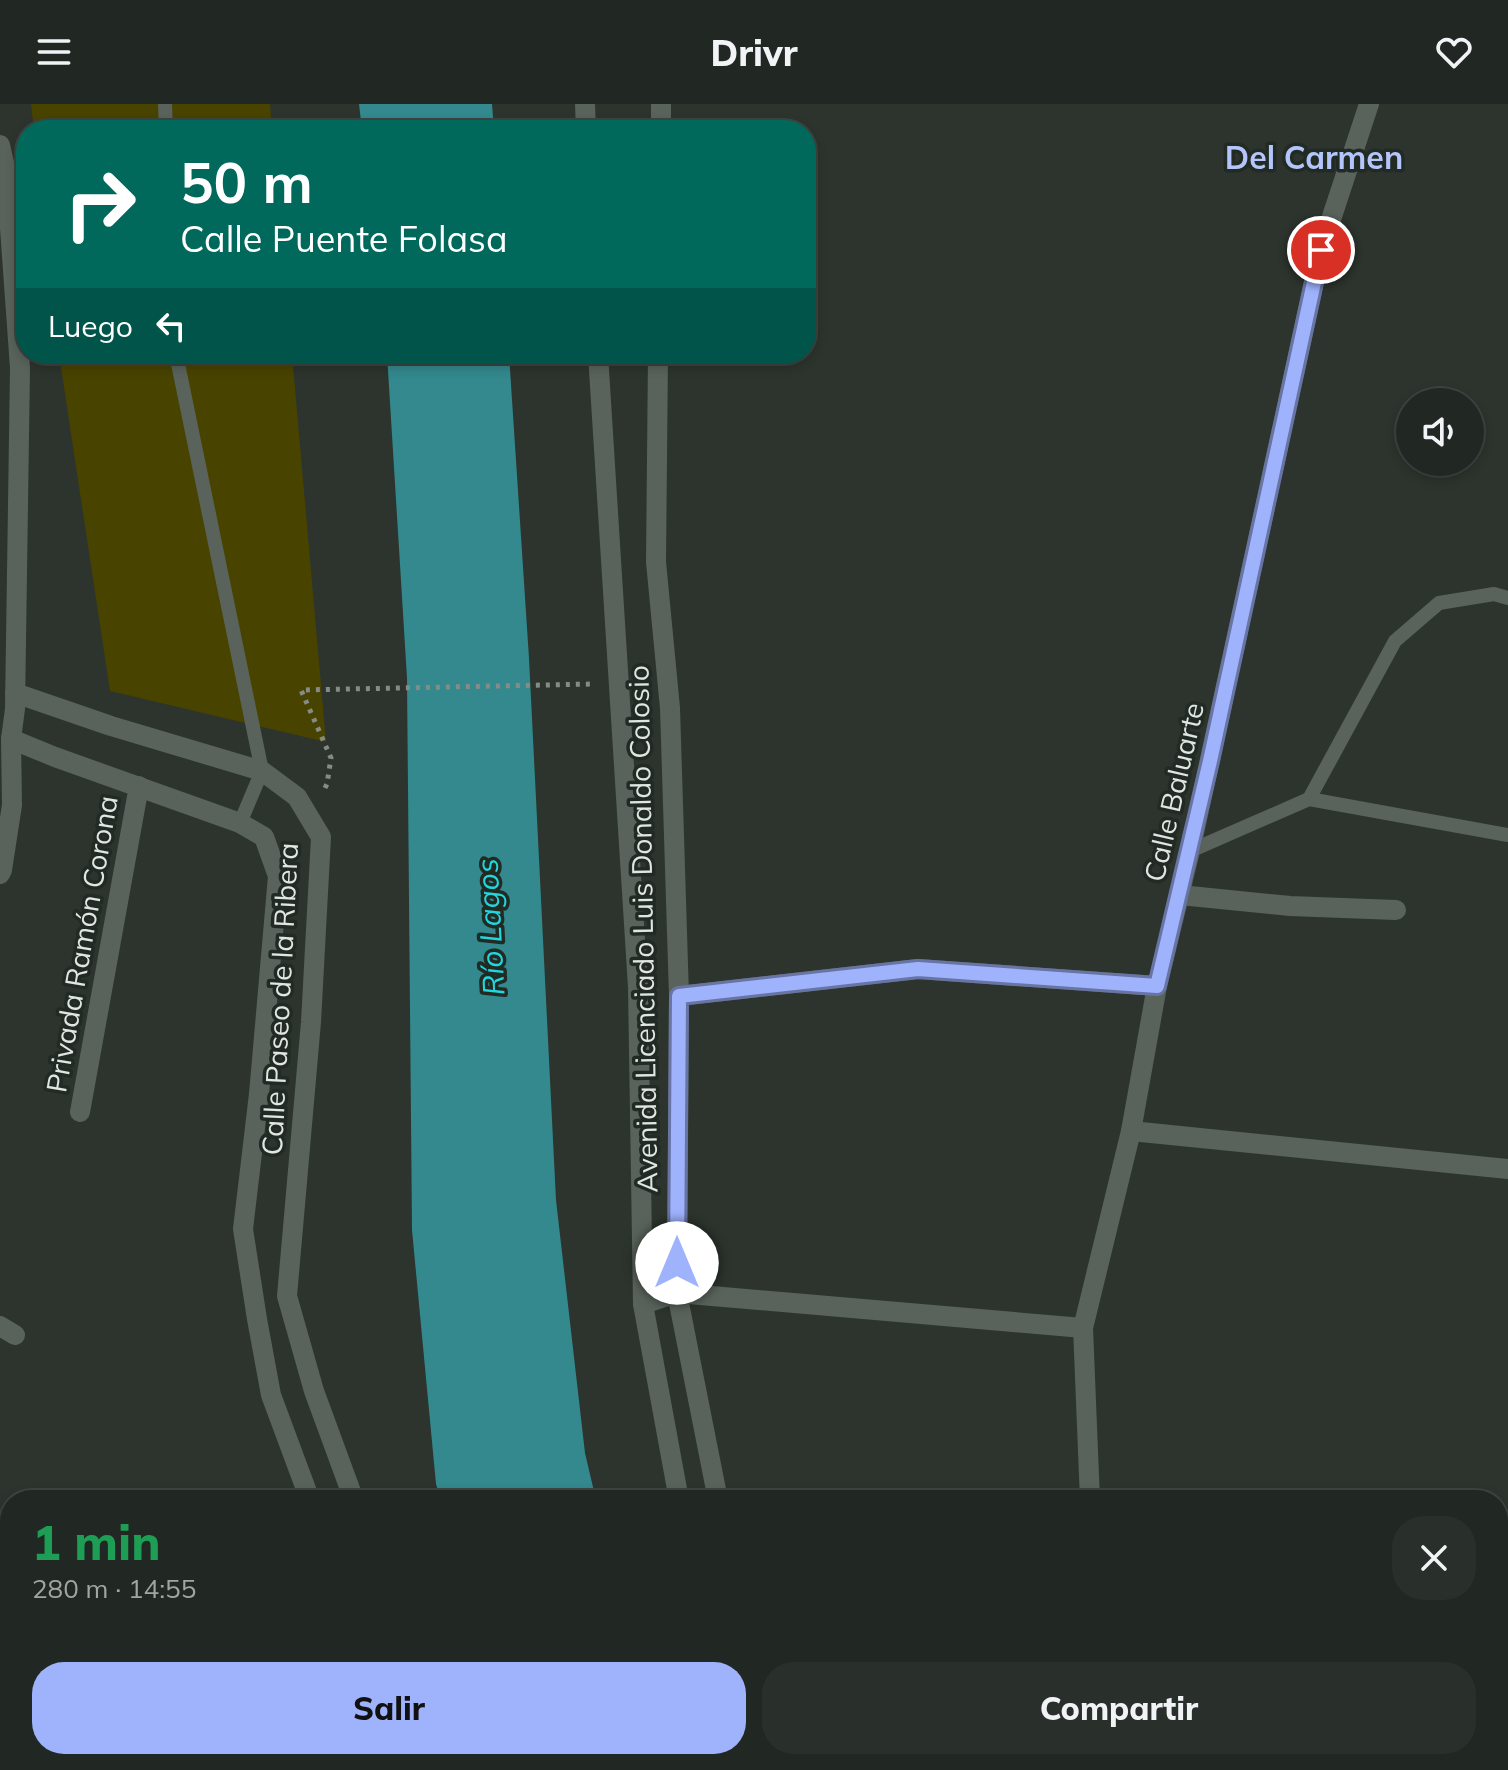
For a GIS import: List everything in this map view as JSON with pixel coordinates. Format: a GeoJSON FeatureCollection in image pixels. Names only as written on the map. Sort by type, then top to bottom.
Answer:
{"type":"FeatureCollection","features":[{"type":"Feature","properties":{"kind":"street","name":"Calle Baluarte"},"geometry":{"type":"LineString","coordinates":[[1090,1490],[1083,1328],[1131,1131],[1157,986],[1190,851],[1321,250],[1369,104]]}},
{"type":"Feature","properties":{"kind":"street"},"geometry":{"type":"LineString","coordinates":[[0,145],[6,172],[16,312]]}},
{"type":"Feature","properties":{"kind":"street"},"geometry":{"type":"LineString","coordinates":[[0,874],[12,805],[5,734],[20,364]]}},
{"type":"Feature","properties":{"kind":"street","name":"Avenida Licenciado Luis Donaldo Colosio"},"geometry":{"type":"LineString","coordinates":[[599,364],[638,987],[643,1304],[677,1490]]}},
{"type":"Feature","properties":{"kind":"street","name":"Avenida Licenciado Luis Donaldo Colosio"},"geometry":{"type":"LineString","coordinates":[[658,364],[656,562],[670,708],[679,996],[677,1293],[716,1490]]}},
{"type":"Feature","properties":{"kind":"street","name":"Calle Paseo de la Ribera"},"geometry":{"type":"LineString","coordinates":[[7,693],[262,771],[297,797],[321,837],[311,1022],[287,1296],[314,1391],[350,1490]]}},
{"type":"Feature","properties":{"kind":"street","name":"Calle Paseo de la Ribera"},"geometry":{"type":"LineString","coordinates":[[5,734],[55,757],[240,823],[264,837],[278,876],[259,1094],[243,1229],[271,1395],[306,1490]]}},
{"type":"Feature","properties":{"kind":"street","name":"Privada Ramón Corona"},"geometry":{"type":"LineString","coordinates":[[80,1112],[139,786]]}},
{"type":"Feature","properties":{"kind":"street"},"geometry":{"type":"LineString","coordinates":[[1180,895],[1290,906],[1396,910]]}},
{"type":"Feature","properties":{"kind":"street"},"geometry":{"type":"LineString","coordinates":[[679,996],[918,969],[1157,986]]}},
{"type":"Feature","properties":{"kind":"street"},"geometry":{"type":"LineString","coordinates":[[1131,1131],[1508,1169]]}},
{"type":"Feature","properties":{"kind":"street"},"geometry":{"type":"LineString","coordinates":[[643,1304],[677,1293],[1083,1328]]}},
{"type":"Feature","properties":{"kind":"lane"},"geometry":{"type":"LineString","coordinates":[[178,364],[262,771],[240,823]]}},
{"type":"Feature","properties":{"kind":"lane"},"geometry":{"type":"LineString","coordinates":[[1309,799],[1395,641],[1439,603],[1494,594],[1508,598]]}},
{"type":"Feature","properties":{"kind":"lane"},"geometry":{"type":"LineString","coordinates":[[1190,851],[1309,799],[1508,835]]}},
{"type":"Feature","properties":{"kind":"path"},"geometry":{"type":"LineString","coordinates":[[306,813],[327,784],[331,758],[301,690],[598,684]]}},
{"type":"Feature","properties":{"kind":"shaded area"},"geometry":{"type":"Polygon","coordinates":[[[31,104],[270,104],[271,120],[33,120],[31,104]]]}},
{"type":"Feature","properties":{"kind":"shaded area"},"geometry":{"type":"Polygon","coordinates":[[[61,364],[293,364],[326,742],[110,691],[61,364]]]}},
{"type":"Feature","properties":{"kind":"water"},"geometry":{"type":"Polygon","coordinates":[[[359,104],[492,104],[493,120],[361,120],[359,104]]]}},
{"type":"Feature","properties":{"kind":"water","name":"Río Lagos"},"geometry":{"type":"Polygon","coordinates":[[[388,364],[510,364],[529,658],[556,1200],[585,1453],[594,1490],[438,1490],[436,1484],[412,1230],[407,678],[388,364]]]}},
{"type":"Feature","properties":{"kind":"district","name":"Del Carmen"},"geometry":{"type":"Point","coordinates":[1314,158]}},
{"type":"Feature","properties":{"kind":"route"},"geometry":{"type":"LineString","coordinates":[[677,1263],[679,996],[918,969],[1157,986],[1210,761],[1321,250]]}}]}
